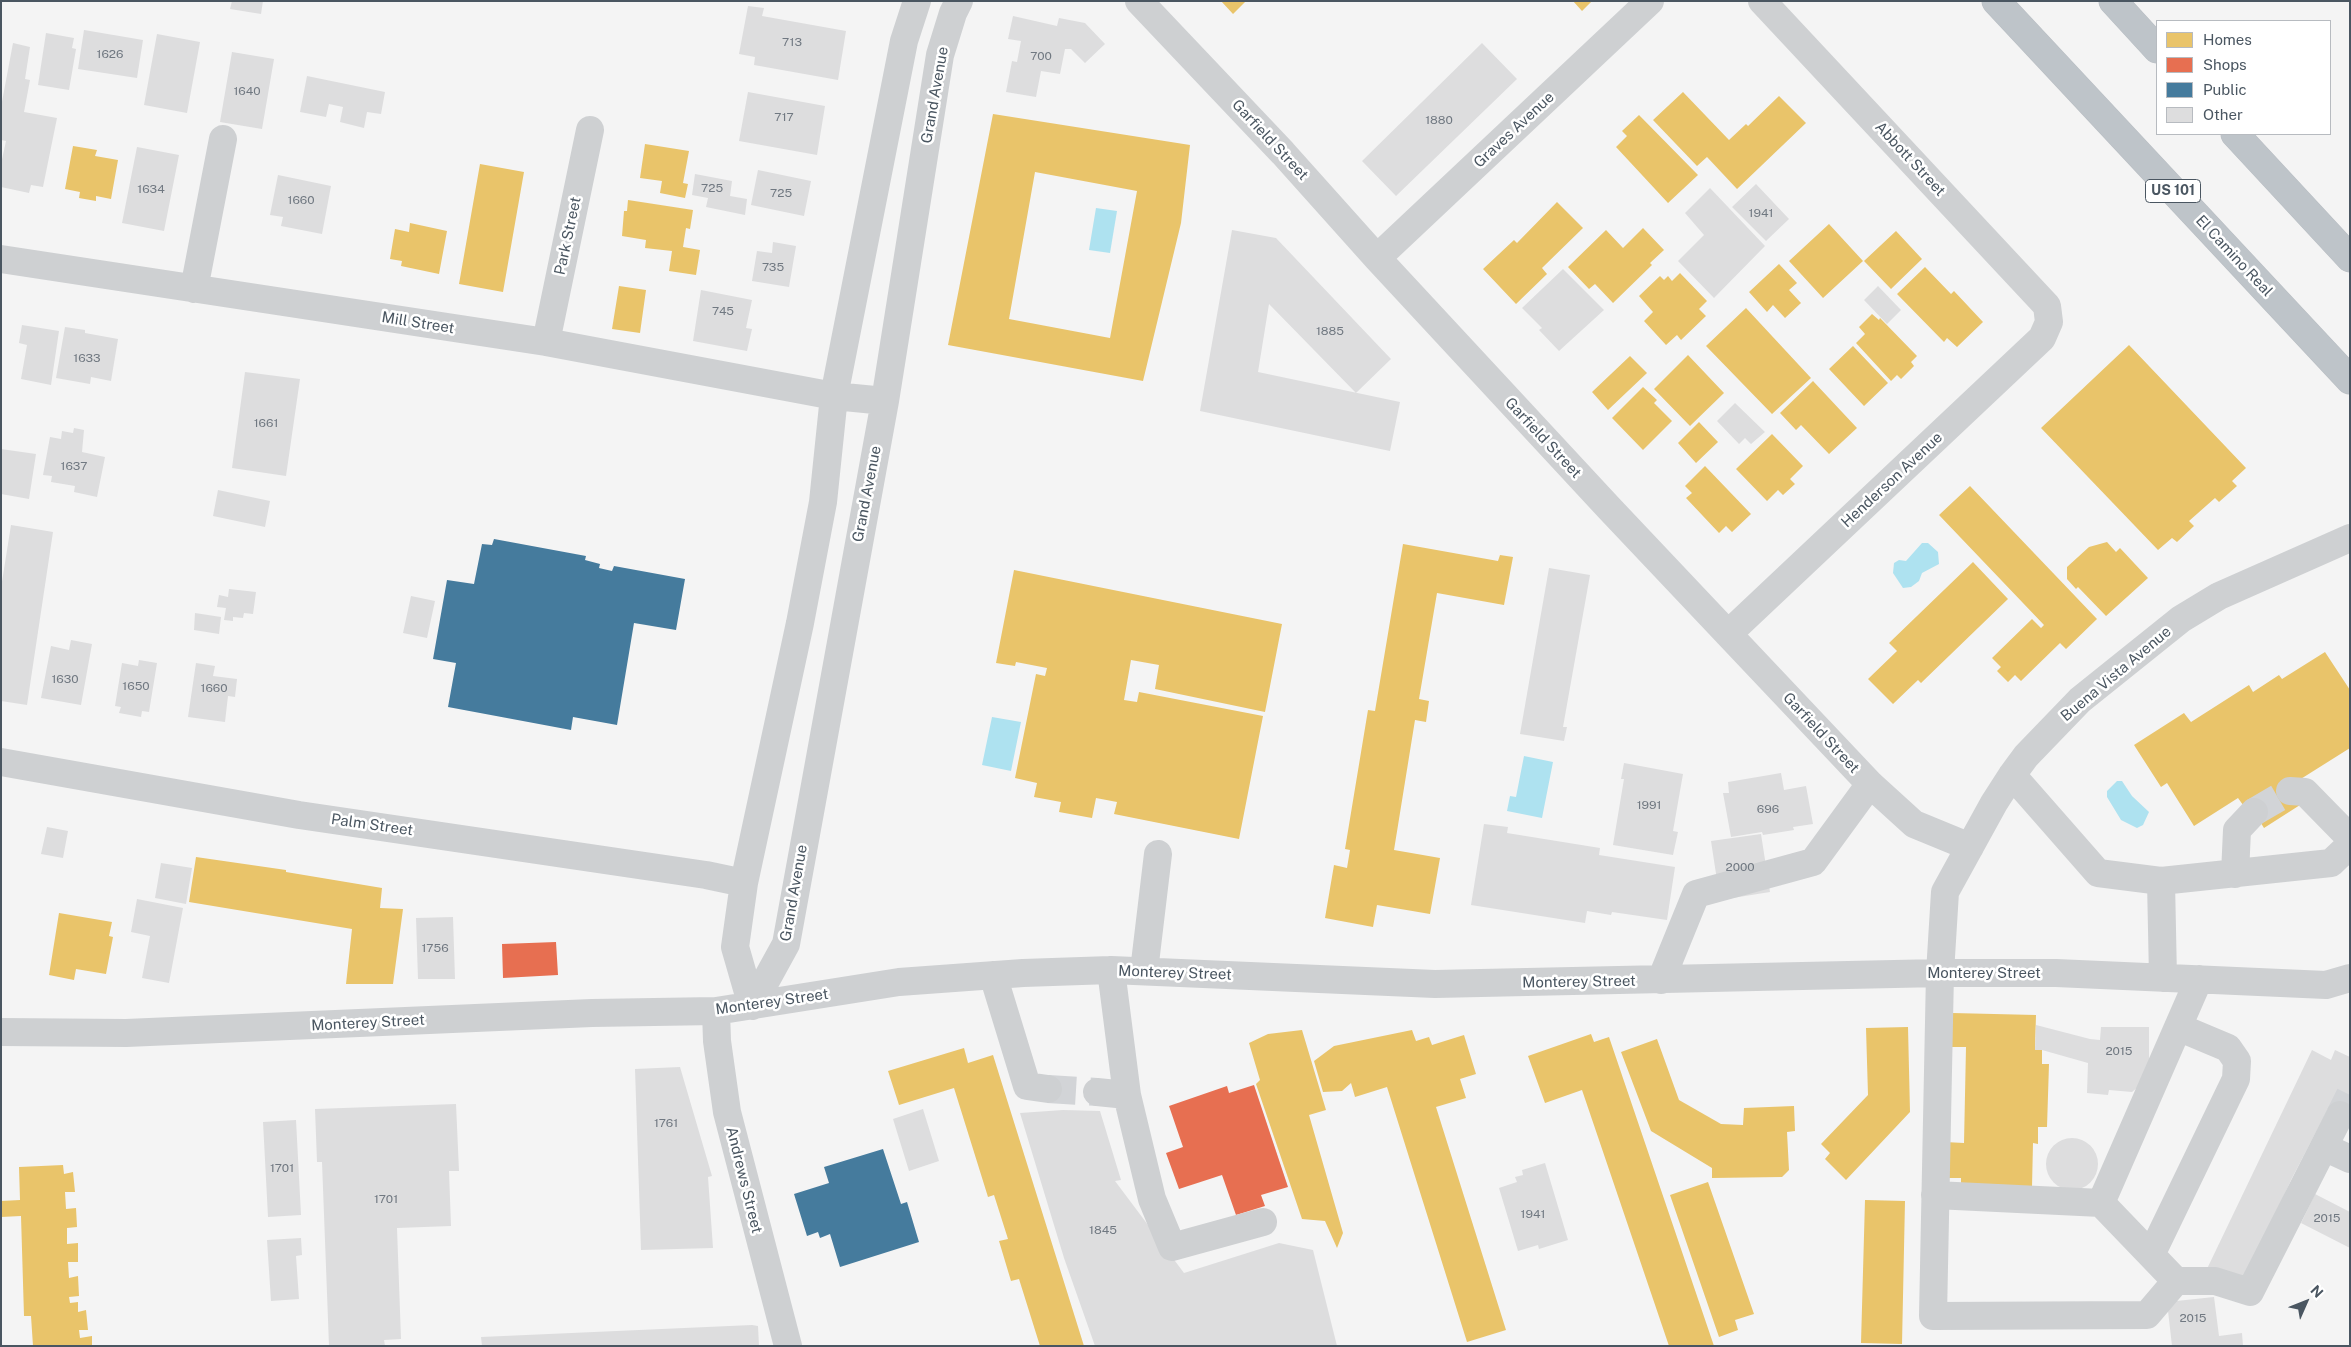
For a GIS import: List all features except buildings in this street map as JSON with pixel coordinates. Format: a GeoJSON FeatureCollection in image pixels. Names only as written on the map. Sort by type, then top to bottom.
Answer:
{"type":"FeatureCollection","features":[{"type":"Feature","properties":{"kind":"highway","name":"El Camino Real"},"geometry":{"type":"LineString","coordinates":[[1996,1],[2350,380]]}},
{"type":"Feature","properties":{"kind":"highway"},"geometry":{"type":"LineString","coordinates":[[2113,1],[2156,48]]}},
{"type":"Feature","properties":{"kind":"highway"},"geometry":{"type":"LineString","coordinates":[[2236,135],[2350,258]]}},
{"type":"Feature","properties":{"kind":"street"},"geometry":{"type":"LineString","coordinates":[[752,1006],[735,947],[744,883],[800,623],[823,502],[834,396],[904,41],[917,1]]}},
{"type":"Feature","properties":{"kind":"street","name":"Grand Avenue"},"geometry":{"type":"LineString","coordinates":[[752,1006],[786,944],[885,401],[940,55],[953,13],[960,1]]}},
{"type":"Feature","properties":{"kind":"street","name":"Garfield Street"},"geometry":{"type":"LineString","coordinates":[[1139,1],[1283,153],[1377,258],[1870,784],[1914,824],[1970,847]]}},
{"type":"Feature","properties":{"kind":"street","name":"Graves Avenue"},"geometry":{"type":"LineString","coordinates":[[1377,258],[1650,1]]}},
{"type":"Feature","properties":{"kind":"street","name":"Abbott Street"},"geometry":{"type":"LineString","coordinates":[[1762,1],[2047,306],[2049,322]]}},
{"type":"Feature","properties":{"kind":"street","name":"Park Street"},"geometry":{"type":"LineString","coordinates":[[546,342],[590,130]]}},
{"type":"Feature","properties":{"kind":"street"},"geometry":{"type":"LineString","coordinates":[[194,289],[223,139]]}},
{"type":"Feature","properties":{"kind":"street","name":"Mill Street"},"geometry":{"type":"LineString","coordinates":[[1,259],[546,342],[834,396],[885,401]]}},
{"type":"Feature","properties":{"kind":"street","name":"Henderson Avenue"},"geometry":{"type":"LineString","coordinates":[[1728,634],[2042,338],[2049,322]]}},
{"type":"Feature","properties":{"kind":"street","name":"Buena Vista Avenue"},"geometry":{"type":"LineString","coordinates":[[2176,1281],[2147,1314],[1933,1316],[1940,973],[1944,892],[2012,775],[2026,756],[2080,700],[2181,619],[2247,582],[2350,538]]}},
{"type":"Feature","properties":{"kind":"street","name":"Palm Street"},"geometry":{"type":"LineString","coordinates":[[1,762],[299,814],[696,873],[744,883]]}},
{"type":"Feature","properties":{"kind":"street"},"geometry":{"type":"LineString","coordinates":[[2012,775],[2098,873],[2162,881],[2330,864],[2350,845]]}},
{"type":"Feature","properties":{"kind":"street"},"geometry":{"type":"LineString","coordinates":[[1661,980],[1696,894],[1814,862],[1870,784]]}},
{"type":"Feature","properties":{"kind":"street"},"geometry":{"type":"LineString","coordinates":[[2290,791],[2305,792],[2350,838]]}},
{"type":"Feature","properties":{"kind":"street"},"geometry":{"type":"LineString","coordinates":[[2235,874],[2237,830],[2254,812]]}},
{"type":"Feature","properties":{"kind":"street"},"geometry":{"type":"LineString","coordinates":[[1144,971],[1158,854]]}},
{"type":"Feature","properties":{"kind":"street"},"geometry":{"type":"LineString","coordinates":[[2162,881],[2163,978]]}},
{"type":"Feature","properties":{"kind":"street"},"geometry":{"type":"LineString","coordinates":[[1111,970],[1127,1094],[1152,1199],[1172,1247],[1263,1222]]}},
{"type":"Feature","properties":{"kind":"street","name":"Monterey Street"},"geometry":{"type":"LineString","coordinates":[[1,1032],[126,1033],[592,1012],[716,1011],[899,982],[1111,970],[1435,984],[1940,973],[2056,973],[2326,985],[2350,978]]}},
{"type":"Feature","properties":{"kind":"street"},"geometry":{"type":"LineString","coordinates":[[993,976],[1027,1086],[1048,1089]]}},
{"type":"Feature","properties":{"kind":"street"},"geometry":{"type":"LineString","coordinates":[[2101,1203],[2199,979]]}},
{"type":"Feature","properties":{"kind":"street","name":"Andrews Street"},"geometry":{"type":"LineString","coordinates":[[716,1011],[717,1041],[727,1112],[788,1346]]}},
{"type":"Feature","properties":{"kind":"street"},"geometry":{"type":"LineString","coordinates":[[2151,1255],[2236,1079],[2237,1061],[2228,1048],[2178,1027]]}},
{"type":"Feature","properties":{"kind":"street"},"geometry":{"type":"LineString","coordinates":[[1097,1092],[1127,1094]]}},
{"type":"Feature","properties":{"kind":"street"},"geometry":{"type":"LineString","coordinates":[[1935,1196],[2101,1203],[2176,1281],[2215,1282],[2250,1292],[2340,1115]]}},
{"type":"Feature","properties":{"kind":"street"},"geometry":{"type":"LineString","coordinates":[[2324,1147],[2350,1159]]}},
{"type":"Feature","properties":{"kind":"water"},"geometry":{"type":"Polygon","coordinates":[[[1096,208],[1117,211],[1110,253],[1089,250],[1096,208]]]}},
{"type":"Feature","properties":{"kind":"water"},"geometry":{"type":"Polygon","coordinates":[[[1922,543],[1928,543],[1938,552],[1939,564],[1922,573],[1919,581],[1911,587],[1903,588],[1893,573],[1894,563],[1899,560],[1906,561],[1922,543]]]}},
{"type":"Feature","properties":{"kind":"water"},"geometry":{"type":"Polygon","coordinates":[[[992,717],[1021,722],[1011,771],[982,765],[992,717]]]}},
{"type":"Feature","properties":{"kind":"water"},"geometry":{"type":"Polygon","coordinates":[[[1524,756],[1553,762],[1542,818],[1507,811],[1510,796],[1516,797],[1524,756]]]}},
{"type":"Feature","properties":{"kind":"water"},"geometry":{"type":"Polygon","coordinates":[[[2117,781],[2122,781],[2132,796],[2149,812],[2143,825],[2137,828],[2121,820],[2107,797],[2107,791],[2117,781]]]}},
{"type":"Feature","properties":{"kind":"tunnel"},"geometry":{"type":"LineString","coordinates":[[2254,812],[2290,791]]}},
{"type":"Feature","properties":{"kind":"tunnel"},"geometry":{"type":"LineString","coordinates":[[1048,1089],[1097,1092]]}},
{"type":"Feature","properties":{"kind":"tunnel"},"geometry":{"type":"LineString","coordinates":[[2340,1115],[2350,1095]]}}]}
